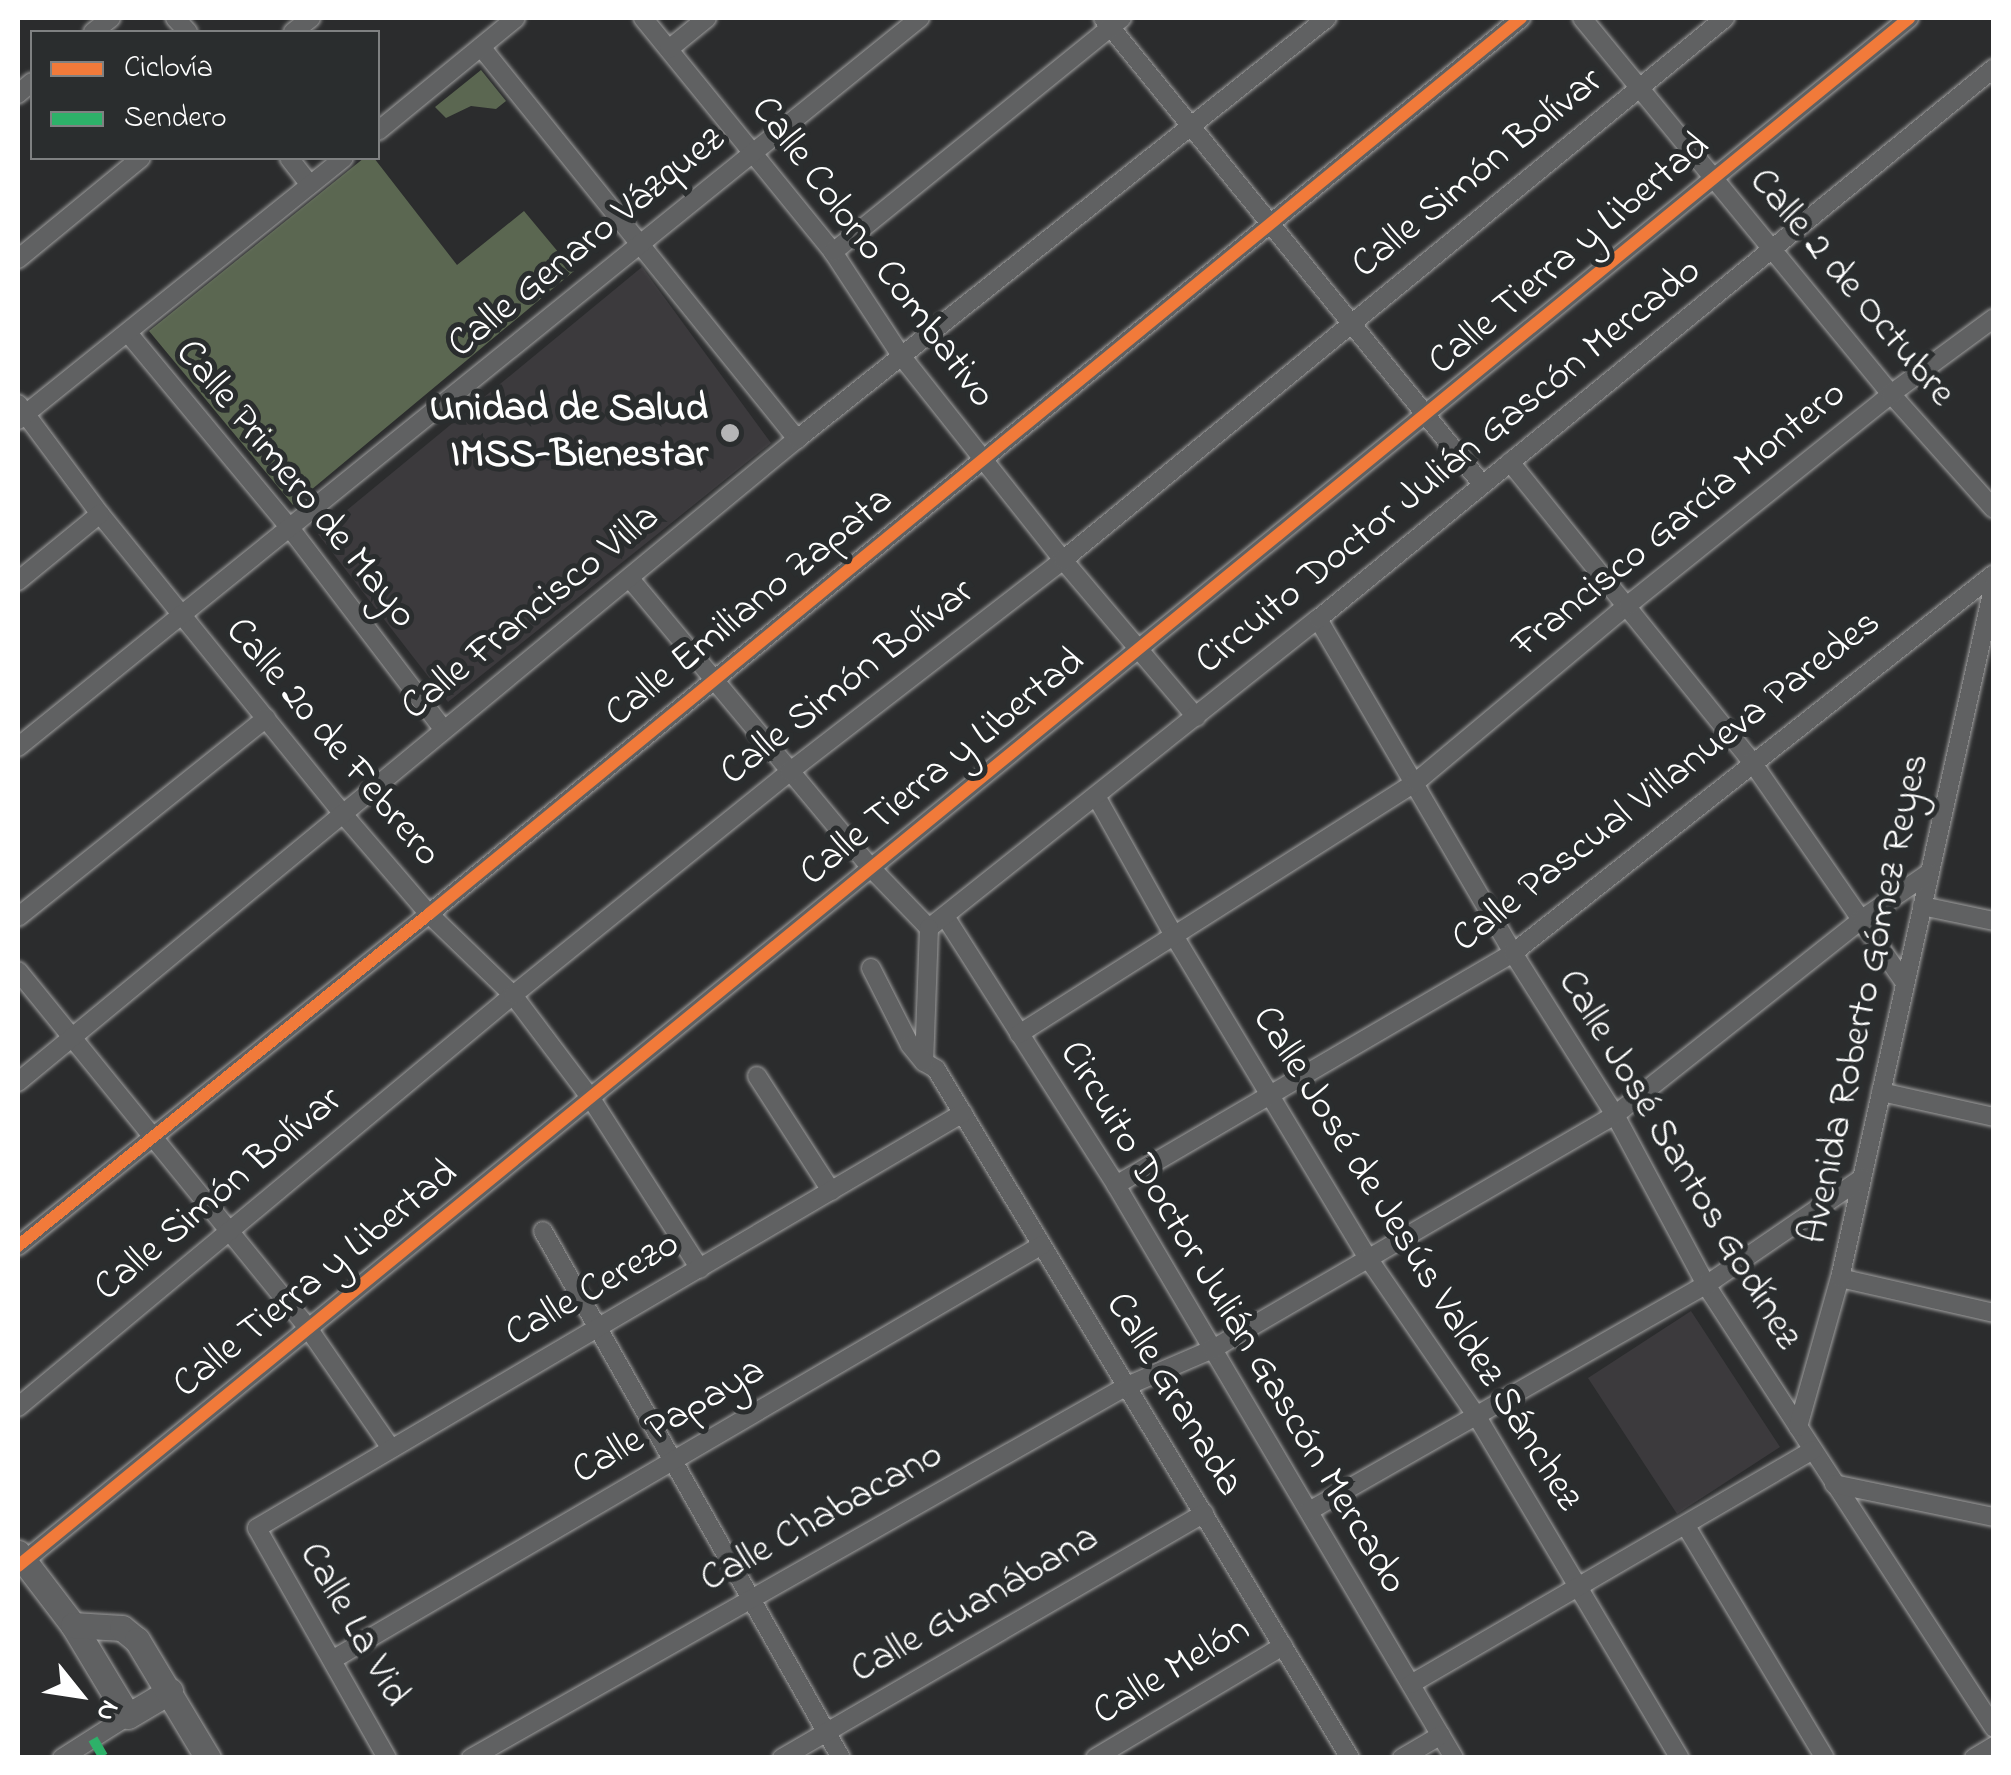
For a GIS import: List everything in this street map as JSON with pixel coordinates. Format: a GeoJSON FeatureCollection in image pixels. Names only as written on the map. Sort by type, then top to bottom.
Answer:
{"type":"FeatureCollection","features":[{"type":"Feature","properties":{"kind":"street"},"geometry":{"type":"LineString","coordinates":[[380,128],[516,18]]}},
{"type":"Feature","properties":{"kind":"street","name":"Calle Colono Combativo"},"geometry":{"type":"LineString","coordinates":[[644,18],[832,252],[902,357],[1063,560],[1196,717]]}},
{"type":"Feature","properties":{"kind":"street"},"geometry":{"type":"LineString","coordinates":[[668,49],[708,18]]}},
{"type":"Feature","properties":{"kind":"street","name":"Calle Genaro Vázquez"},"geometry":{"type":"LineString","coordinates":[[18,747],[920,18]]}},
{"type":"Feature","properties":{"kind":"street","name":"Calle Francisco Villa"},"geometry":{"type":"LineString","coordinates":[[18,1082],[797,440],[1327,18]]}},
{"type":"Feature","properties":{"kind":"street","name":"Calle Emiliano Zapata"},"geometry":{"type":"LineString","coordinates":[[18,1246],[1521,18]]}},
{"type":"Feature","properties":{"kind":"street","name":"Calle 2 de Octubre"},"geometry":{"type":"LineString","coordinates":[[1582,18],[1891,394],[1994,508]]}},
{"type":"Feature","properties":{"kind":"street","name":"Calle Simón Bolívar"},"geometry":{"type":"LineString","coordinates":[[18,1407],[513,995],[789,772],[1063,560],[1725,18]]}},
{"type":"Feature","properties":{"kind":"street","name":"Calle Tierra y Libertad"},"geometry":{"type":"LineString","coordinates":[[20,1560],[1427,416],[1909,18]]}},
{"type":"Feature","properties":{"kind":"street"},"geometry":{"type":"LineString","coordinates":[[832,252],[1112,21],[1192,127],[1482,484]]}},
{"type":"Feature","properties":{"kind":"street"},"geometry":{"type":"LineString","coordinates":[[481,47],[797,440]]}},
{"type":"Feature","properties":{"kind":"street","name":"Circuito Doctor Julián Gascón Mercado"},"geometry":{"type":"LineString","coordinates":[[930,928],[1196,717],[1994,68]]}},
{"type":"Feature","properties":{"kind":"street"},"geometry":{"type":"LineString","coordinates":[[18,259],[139,160]]}},
{"type":"Feature","properties":{"kind":"street"},"geometry":{"type":"LineString","coordinates":[[291,160],[310,185]]}},
{"type":"Feature","properties":{"kind":"street"},"geometry":{"type":"LineString","coordinates":[[20,412],[128,333],[341,160]]}},
{"type":"Feature","properties":{"kind":"street","name":"Francisco García Montero"},"geometry":{"type":"LineString","coordinates":[[1019,1034],[1416,782],[1628,605],[1891,394],[1994,318]]}},
{"type":"Feature","properties":{"kind":"street","name":"Calle Primero de Mayo"},"geometry":{"type":"LineString","coordinates":[[128,333],[290,528],[443,729]]}},
{"type":"Feature","properties":{"kind":"street","name":"Calle 20 de Febrero"},"geometry":{"type":"LineString","coordinates":[[20,412],[342,813],[429,914],[513,995],[590,1097],[700,1269]]}},
{"type":"Feature","properties":{"kind":"street"},"geometry":{"type":"LineString","coordinates":[[1510,462],[1752,762],[1903,980]]}},
{"type":"Feature","properties":{"kind":"street"},"geometry":{"type":"LineString","coordinates":[[18,580],[100,514]]}},
{"type":"Feature","properties":{"kind":"street","name":"Calle Pascual Villanueva Paredes"},"geometry":{"type":"LineString","coordinates":[[1116,1185],[1513,953],[1994,574]]}},
{"type":"Feature","properties":{"kind":"street"},"geometry":{"type":"LineString","coordinates":[[631,580],[870,868],[930,928],[930,1065]]}},
{"type":"Feature","properties":{"kind":"street","name":"Avenida Roberto Gómez Reyes"},"geometry":{"type":"LineString","coordinates":[[1798,1427],[1840,1278],[1903,980],[1994,584]]}},
{"type":"Feature","properties":{"kind":"street","name":"Calle José Santos Godínez"},"geometry":{"type":"LineString","coordinates":[[1318,618],[1513,953],[1615,1115],[1706,1285],[1992,1725]]}},
{"type":"Feature","properties":{"kind":"street"},"geometry":{"type":"LineString","coordinates":[[18,917],[266,718]]}},
{"type":"Feature","properties":{"kind":"street","name":"Calle José de Jesús Valdez Sánchez"},"geometry":{"type":"LineString","coordinates":[[1096,796],[1173,934],[1368,1258],[1476,1415],[1680,1758]]}},
{"type":"Feature","properties":{"kind":"street","name":"Calle Chabacano"},"geometry":{"type":"LineString","coordinates":[[472,1758],[1127,1386],[1212,1348],[1615,1115],[1862,919],[1929,874]]}},
{"type":"Feature","properties":{"kind":"street"},"geometry":{"type":"LineString","coordinates":[[1922,906],[1994,921]]}},
{"type":"Feature","properties":{"kind":"street","name":"Circuito Doctor Julián Gascón Mercado"},"geometry":{"type":"LineString","coordinates":[[946,918],[1116,1185],[1454,1758]]}},
{"type":"Feature","properties":{"kind":"street","name":"Calle Granada"},"geometry":{"type":"LineString","coordinates":[[871,968],[910,1045],[930,1065],[963,1114],[1350,1758]]}},
{"type":"Feature","properties":{"kind":"street"},"geometry":{"type":"LineString","coordinates":[[18,971],[308,1328],[390,1447]]}},
{"type":"Feature","properties":{"kind":"street"},"geometry":{"type":"LineString","coordinates":[[757,1076],[831,1191]]}},
{"type":"Feature","properties":{"kind":"street"},"geometry":{"type":"LineString","coordinates":[[1881,1092],[1994,1117]]}},
{"type":"Feature","properties":{"kind":"street","name":"Calle Cerezo"},"geometry":{"type":"LineString","coordinates":[[257,1528],[963,1114]]}},
{"type":"Feature","properties":{"kind":"street"},"geometry":{"type":"LineString","coordinates":[[1308,1511],[1706,1285],[1862,1178]]}},
{"type":"Feature","properties":{"kind":"street"},"geometry":{"type":"LineString","coordinates":[[543,1230],[842,1758]]}},
{"type":"Feature","properties":{"kind":"street","name":"Calle Papaya"},"geometry":{"type":"LineString","coordinates":[[332,1660],[1042,1246]]}},
{"type":"Feature","properties":{"kind":"street"},"geometry":{"type":"LineString","coordinates":[[1840,1278],[1994,1312]]}},
{"type":"Feature","properties":{"kind":"street"},"geometry":{"type":"LineString","coordinates":[[1411,1684],[1813,1450]]}},
{"type":"Feature","properties":{"kind":"street"},"geometry":{"type":"LineString","coordinates":[[1834,1484],[1994,1517]]}},
{"type":"Feature","properties":{"kind":"street","name":"Calle Guanábana"},"geometry":{"type":"LineString","coordinates":[[782,1758],[1204,1514]]}},
{"type":"Feature","properties":{"kind":"street"},"geometry":{"type":"LineString","coordinates":[[1686,1526],[1825,1758]]}},
{"type":"Feature","properties":{"kind":"street","name":"Calle La Vid"},"geometry":{"type":"LineString","coordinates":[[257,1528],[388,1758]]}},
{"type":"Feature","properties":{"kind":"street"},"geometry":{"type":"LineString","coordinates":[[20,1560],[73,1625],[128,1716]]}},
{"type":"Feature","properties":{"kind":"street"},"geometry":{"type":"LineString","coordinates":[[73,1625],[122,1628],[137,1640],[208,1758]]}},
{"type":"Feature","properties":{"kind":"street","name":"Calle Melón"},"geometry":{"type":"LineString","coordinates":[[1095,1758],[1284,1646]]}},
{"type":"Feature","properties":{"kind":"street"},"geometry":{"type":"LineString","coordinates":[[62,1758],[170,1690]]}},
{"type":"Feature","properties":{"kind":"street"},"geometry":{"type":"LineString","coordinates":[[1402,1758],[1441,1735]]}},
{"type":"Feature","properties":{"kind":"street"},"geometry":{"type":"LineString","coordinates":[[1974,1758],[1994,1746]]}},
{"type":"Feature","properties":{"kind":"shaded area"},"geometry":{"type":"Polygon","coordinates":[[[642,267],[771,443],[448,702],[318,534],[642,267]]]}},
{"type":"Feature","properties":{"kind":"shaded area"},"geometry":{"type":"Polygon","coordinates":[[[1691,1311],[1780,1447],[1677,1514],[1588,1378],[1691,1311]]]}},
{"type":"Feature","properties":{"kind":"green space"},"geometry":{"type":"Polygon","coordinates":[[[481,70],[506,101],[496,109],[471,106],[446,118],[435,107],[481,70]]]}},
{"type":"Feature","properties":{"kind":"green space"},"geometry":{"type":"Polygon","coordinates":[[[362,160],[376,160],[457,265],[524,211],[574,271],[293,505],[149,331],[362,160]]]}},
{"type":"Feature","properties":{"kind":"marked path"},"geometry":{"type":"LineString","coordinates":[[93,1739],[104,1758]]}},
{"type":"Feature","properties":{"kind":"cycle path"},"geometry":{"type":"LineString","coordinates":[[18,1246],[1521,18]]}},
{"type":"Feature","properties":{"kind":"cycle path"},"geometry":{"type":"LineString","coordinates":[[18,1566],[1909,18]]}},
{"type":"Feature","properties":{"kind":"place","name":"Unidad de Salud IMSS-Bienestar"},"geometry":{"type":"Point","coordinates":[730,433]}}]}
